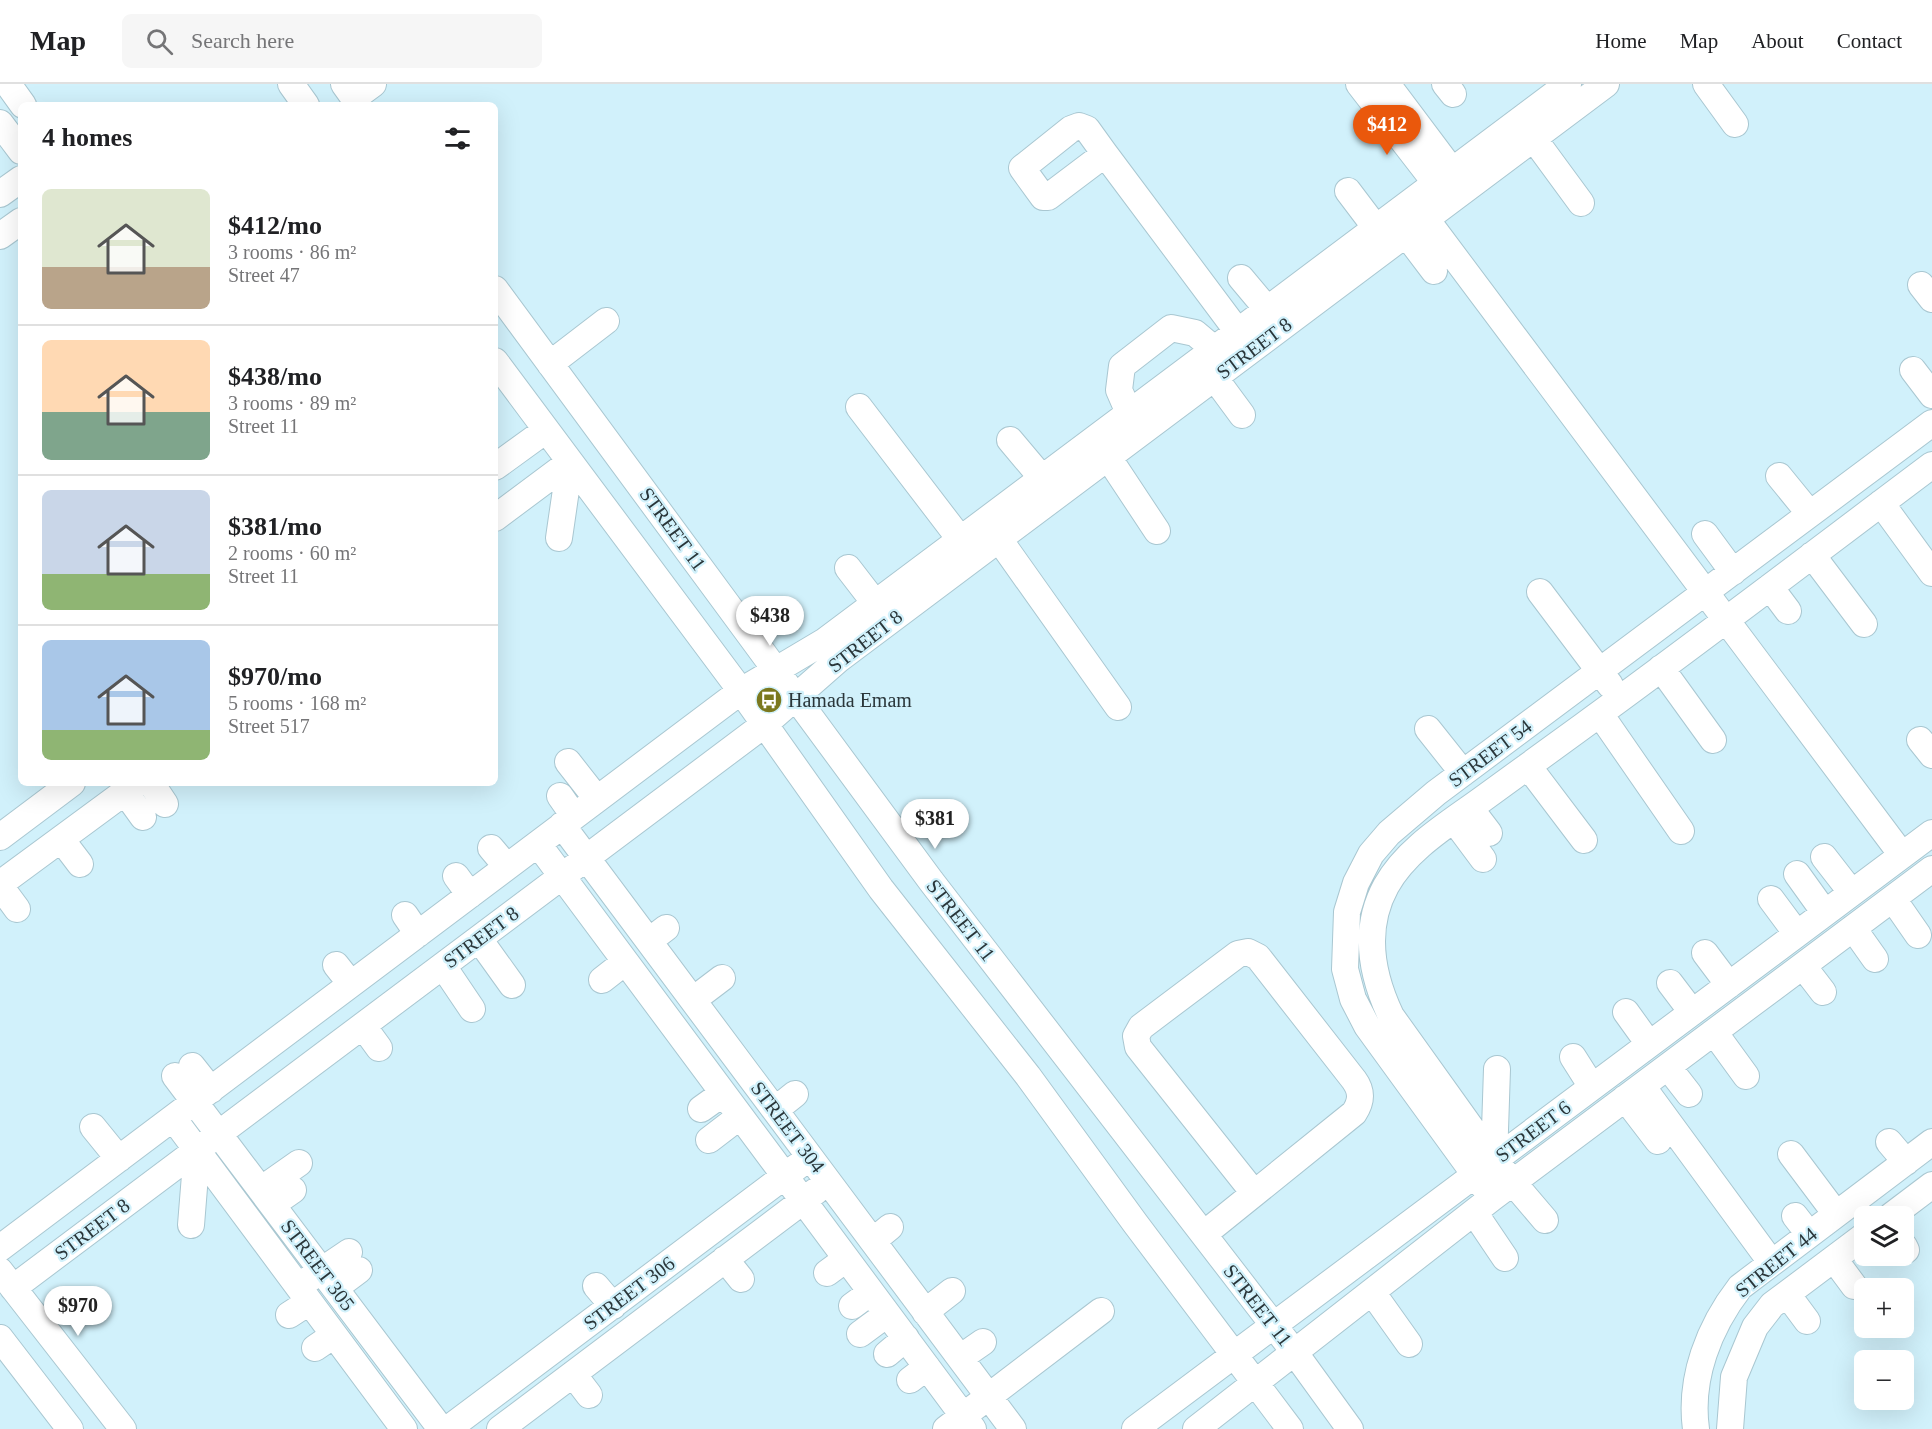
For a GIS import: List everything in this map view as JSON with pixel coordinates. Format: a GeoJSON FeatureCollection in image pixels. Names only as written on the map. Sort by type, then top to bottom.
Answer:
{"type":"FeatureCollection","features":[{"type":"Feature","properties":{"kind":"street"},"geometry":{"type":"LineString","coordinates":[[8,84],[21,102]]}},
{"type":"Feature","properties":{"kind":"street"},"geometry":{"type":"LineString","coordinates":[[291,84],[304,102]]}},
{"type":"Feature","properties":{"kind":"street"},"geometry":{"type":"LineString","coordinates":[[1359,84],[1451,186]]}},
{"type":"Feature","properties":{"kind":"street"},"geometry":{"type":"LineString","coordinates":[[1387,84],[1451,186]]}},
{"type":"Feature","properties":{"kind":"street","name":"STREET 8"},"geometry":{"type":"LineString","coordinates":[[7,1279],[197,1150],[765,724],[992,530],[1042,478],[1129,412],[1214,349],[1244,341],[1426,219],[1451,186],[1568,84]]}},
{"type":"Feature","properties":{"kind":"street","name":"STREET 8"},"geometry":{"type":"LineString","coordinates":[[0,1248],[203,1095],[343,974],[499,857],[538,844],[565,812],[597,799],[741,691],[825,640],[960,539],[992,530],[1108,458],[1214,378],[1267,309],[1376,228],[1534,138],[1606,84]]}},
{"type":"Feature","properties":{"kind":"street"},"geometry":{"type":"LineString","coordinates":[[1706,84],[1735,124]]}},
{"type":"Feature","properties":{"kind":"street"},"geometry":{"type":"LineString","coordinates":[[0,123],[18,147]]}},
{"type":"Feature","properties":{"kind":"street"},"geometry":{"type":"LineString","coordinates":[[1534,138],[1581,202]]}},
{"type":"Feature","properties":{"kind":"street"},"geometry":{"type":"LineString","coordinates":[[1105,154],[1244,341]]}},
{"type":"Feature","properties":{"kind":"street"},"geometry":{"type":"LineString","coordinates":[[0,194],[18,181]]}},
{"type":"Feature","properties":{"kind":"street"},"geometry":{"type":"LineString","coordinates":[[1348,191],[1376,228]]}},
{"type":"Feature","properties":{"kind":"street"},"geometry":{"type":"LineString","coordinates":[[1426,219],[1902,855]]}},
{"type":"Feature","properties":{"kind":"street"},"geometry":{"type":"LineString","coordinates":[[0,236],[18,223]]}},
{"type":"Feature","properties":{"kind":"street"},"geometry":{"type":"LineString","coordinates":[[1406,234],[1434,272]]}},
{"type":"Feature","properties":{"kind":"street"},"geometry":{"type":"LineString","coordinates":[[1241,278],[1267,309]]}},
{"type":"Feature","properties":{"kind":"street","name":"STREET 11"},"geometry":{"type":"LineString","coordinates":[[498,293],[931,881],[1295,1353],[1350,1429]]}},
{"type":"Feature","properties":{"kind":"street"},"geometry":{"type":"LineString","coordinates":[[550,364],[606,321]]}},
{"type":"Feature","properties":{"kind":"street"},"geometry":{"type":"LineString","coordinates":[[1129,412],[1119,390],[1122,366],[1171,328],[1196,333],[1214,349]]}},
{"type":"Feature","properties":{"kind":"street"},"geometry":{"type":"LineString","coordinates":[[498,365],[741,691],[881,889],[1028,1076],[1290,1429]]}},
{"type":"Feature","properties":{"kind":"street"},"geometry":{"type":"LineString","coordinates":[[1913,370],[1932,395]]}},
{"type":"Feature","properties":{"kind":"street"},"geometry":{"type":"LineString","coordinates":[[1214,378],[1242,415]]}},
{"type":"Feature","properties":{"kind":"street"},"geometry":{"type":"LineString","coordinates":[[859,407],[960,539]]}},
{"type":"Feature","properties":{"kind":"street","name":"STREET 54"},"geometry":{"type":"LineString","coordinates":[[1545,1220],[1513,1183],[1484,1167],[1367,1026],[1353,999],[1345,969],[1347,912],[1356,883],[1371,854],[1389,832],[1463,773],[1932,423]]}},
{"type":"Feature","properties":{"kind":"street"},"geometry":{"type":"LineString","coordinates":[[498,465],[546,430]]}},
{"type":"Feature","properties":{"kind":"street"},"geometry":{"type":"LineString","coordinates":[[1010,440],[1042,478]]}},
{"type":"Feature","properties":{"kind":"street"},"geometry":{"type":"LineString","coordinates":[[1108,458],[1157,531]]}},
{"type":"Feature","properties":{"kind":"street"},"geometry":{"type":"LineString","coordinates":[[498,516],[570,462]]}},
{"type":"Feature","properties":{"kind":"street"},"geometry":{"type":"LineString","coordinates":[[559,538],[570,462]]}},
{"type":"Feature","properties":{"kind":"street","name":"STREET 54"},"geometry":{"type":"LineString","coordinates":[[1505,1258],[1483,1205],[1484,1167],[1390,1016],[1380,993],[1373,966],[1371,940],[1376,910],[1387,885],[1403,862],[1462,814],[1620,699],[1932,465]]}},
{"type":"Feature","properties":{"kind":"street"},"geometry":{"type":"LineString","coordinates":[[1779,476],[1810,514]]}},
{"type":"Feature","properties":{"kind":"street"},"geometry":{"type":"LineString","coordinates":[[1881,504],[1932,573]]}},
{"type":"Feature","properties":{"kind":"street"},"geometry":{"type":"LineString","coordinates":[[992,530],[1118,707]]}},
{"type":"Feature","properties":{"kind":"street"},"geometry":{"type":"LineString","coordinates":[[1705,534],[1733,572]]}},
{"type":"Feature","properties":{"kind":"street"},"geometry":{"type":"LineString","coordinates":[[1812,555],[1864,624]]}},
{"type":"Feature","properties":{"kind":"street"},"geometry":{"type":"LineString","coordinates":[[848,568],[875,603]]}},
{"type":"Feature","properties":{"kind":"street"},"geometry":{"type":"LineString","coordinates":[[1770,587],[1788,611]]}},
{"type":"Feature","properties":{"kind":"street"},"geometry":{"type":"LineString","coordinates":[[1540,592],[1620,699]]}},
{"type":"Feature","properties":{"kind":"street"},"geometry":{"type":"LineString","coordinates":[[1661,668],[1713,740]]}},
{"type":"Feature","properties":{"kind":"street"},"geometry":{"type":"LineString","coordinates":[[1599,714],[1681,831]]}},
{"type":"Feature","properties":{"kind":"street"},"geometry":{"type":"LineString","coordinates":[[1428,729],[1463,773]]}},
{"type":"Feature","properties":{"kind":"street"},"geometry":{"type":"LineString","coordinates":[[568,762],[597,799]]}},
{"type":"Feature","properties":{"kind":"street"},"geometry":{"type":"LineString","coordinates":[[1528,766],[1584,840]]}},
{"type":"Feature","properties":{"kind":"street"},"geometry":{"type":"LineString","coordinates":[[25,866],[1,835],[68,786]]}},
{"type":"Feature","properties":{"kind":"street"},"geometry":{"type":"LineString","coordinates":[[17,909],[0,885],[131,787],[153,801]]}},
{"type":"Feature","properties":{"kind":"street","name":"STREET 304"},"geometry":{"type":"LineString","coordinates":[[565,812],[586,858],[657,935],[693,1000],[828,1181],[881,1234],[925,1312],[1013,1429]]}},
{"type":"Feature","properties":{"kind":"street"},"geometry":{"type":"LineString","coordinates":[[1462,814],[1490,832]]}},
{"type":"Feature","properties":{"kind":"street"},"geometry":{"type":"LineString","coordinates":[[1462,814],[1483,859]]}},
{"type":"Feature","properties":{"kind":"street","name":"STREET 6"},"geometry":{"type":"LineString","coordinates":[[1135,1429],[1932,833]]}},
{"type":"Feature","properties":{"kind":"street"},"geometry":{"type":"LineString","coordinates":[[61,839],[80,864]]}},
{"type":"Feature","properties":{"kind":"street","name":"STREET 304"},"geometry":{"type":"LineString","coordinates":[[538,844],[803,1200],[836,1266],[862,1299],[887,1314],[897,1346],[961,1424]]}},
{"type":"Feature","properties":{"kind":"street"},"geometry":{"type":"LineString","coordinates":[[1824,857],[1852,893]]}},
{"type":"Feature","properties":{"kind":"street","name":"STREET 6"},"geometry":{"type":"LineString","coordinates":[[1196,1429],[1483,1205],[1932,869]]}},
{"type":"Feature","properties":{"kind":"street"},"geometry":{"type":"LineString","coordinates":[[1797,874],[1825,913]]}},
{"type":"Feature","properties":{"kind":"street"},"geometry":{"type":"LineString","coordinates":[[1771,899],[1797,934]]}},
{"type":"Feature","properties":{"kind":"street"},"geometry":{"type":"LineString","coordinates":[[1893,899],[1918,934]]}},
{"type":"Feature","properties":{"kind":"street"},"geometry":{"type":"LineString","coordinates":[[1853,928],[1875,958]]}},
{"type":"Feature","properties":{"kind":"street"},"geometry":{"type":"LineString","coordinates":[[479,939],[512,985]]}},
{"type":"Feature","properties":{"kind":"street"},"geometry":{"type":"LineString","coordinates":[[1204,1234],[1354,1113],[1360,1100],[1360,1093],[1354,1080],[1258,957],[1248,952],[1238,954],[1141,1027],[1136,1036],[1138,1047],[1254,1193]]}},
{"type":"Feature","properties":{"kind":"street"},"geometry":{"type":"LineString","coordinates":[[1705,953],[1729,985]]}},
{"type":"Feature","properties":{"kind":"street"},"geometry":{"type":"LineString","coordinates":[[602,980],[625,962]]}},
{"type":"Feature","properties":{"kind":"street"},"geometry":{"type":"LineString","coordinates":[[443,966],[472,1009]]}},
{"type":"Feature","properties":{"kind":"street"},"geometry":{"type":"LineString","coordinates":[[1803,966],[1823,992]]}},
{"type":"Feature","properties":{"kind":"street"},"geometry":{"type":"LineString","coordinates":[[693,1000],[722,978]]}},
{"type":"Feature","properties":{"kind":"street"},"geometry":{"type":"LineString","coordinates":[[1670,983],[1692,1012]]}},
{"type":"Feature","properties":{"kind":"street"},"geometry":{"type":"LineString","coordinates":[[1626,1012],[1649,1044]]}},
{"type":"Feature","properties":{"kind":"street"},"geometry":{"type":"LineString","coordinates":[[363,1026],[379,1048]]}},
{"type":"Feature","properties":{"kind":"street"},"geometry":{"type":"LineString","coordinates":[[1714,1032],[1746,1076]]}},
{"type":"Feature","properties":{"kind":"street"},"geometry":{"type":"LineString","coordinates":[[1572,1057],[1592,1087]]}},
{"type":"Feature","properties":{"kind":"street"},"geometry":{"type":"LineString","coordinates":[[1668,1067],[1689,1094]]}},
{"type":"Feature","properties":{"kind":"street"},"geometry":{"type":"LineString","coordinates":[[1484,1167],[1497,1069]]}},
{"type":"Feature","properties":{"kind":"street","name":"STREET 305"},"geometry":{"type":"LineString","coordinates":[[183,1071],[203,1095],[220,1133],[276,1195],[329,1279],[373,1321],[441,1429]]}},
{"type":"Feature","properties":{"kind":"street"},"geometry":{"type":"LineString","coordinates":[[1634,1092],[1658,1141]]}},
{"type":"Feature","properties":{"kind":"street"},"geometry":{"type":"LineString","coordinates":[[1634,1092],[1771,1262]]}},
{"type":"Feature","properties":{"kind":"street"},"geometry":{"type":"LineString","coordinates":[[701,1109],[722,1094]]}},
{"type":"Feature","properties":{"kind":"street"},"geometry":{"type":"LineString","coordinates":[[775,1110],[795,1094]]}},
{"type":"Feature","properties":{"kind":"street"},"geometry":{"type":"LineString","coordinates":[[709,1140],[740,1117]]}},
{"type":"Feature","properties":{"kind":"street","name":"STREET 305"},"geometry":{"type":"LineString","coordinates":[[173,1118],[299,1301],[324,1342],[404,1429]]}},
{"type":"Feature","properties":{"kind":"street"},"geometry":{"type":"LineString","coordinates":[[93,1127],[119,1159]]}},
{"type":"Feature","properties":{"kind":"street"},"geometry":{"type":"LineString","coordinates":[[1890,1142],[1906,1162]]}},
{"type":"Feature","properties":{"kind":"street","name":"STREET 44"},"geometry":{"type":"LineString","coordinates":[[1696,1429],[1696,1393],[1710,1336],[1723,1309],[1740,1287],[1771,1262],[1802,1225],[1836,1214],[1932,1142]]}},
{"type":"Feature","properties":{"kind":"street"},"geometry":{"type":"LineString","coordinates":[[191,1225],[197,1150]]}},
{"type":"Feature","properties":{"kind":"street"},"geometry":{"type":"LineString","coordinates":[[1791,1154],[1836,1214]]}},
{"type":"Feature","properties":{"kind":"street","name":"STREET 306"},"geometry":{"type":"LineString","coordinates":[[448,1429],[537,1350],[612,1306],[810,1157]]}},
{"type":"Feature","properties":{"kind":"street"},"geometry":{"type":"LineString","coordinates":[[276,1195],[299,1163]]}},
{"type":"Feature","properties":{"kind":"street","name":"STREET 306"},"geometry":{"type":"LineString","coordinates":[[500,1429],[573,1374],[698,1288],[725,1259],[828,1181]]}},
{"type":"Feature","properties":{"kind":"street"},"geometry":{"type":"LineString","coordinates":[[1906,1206],[1930,1190]]}},
{"type":"Feature","properties":{"kind":"street","name":"STREET 44"},"geometry":{"type":"LineString","coordinates":[[1730,1429],[1734,1377],[1755,1327],[1772,1305],[1854,1244]]}},
{"type":"Feature","properties":{"kind":"street"},"geometry":{"type":"LineString","coordinates":[[684,1252],[698,1288]]}},
{"type":"Feature","properties":{"kind":"street"},"geometry":{"type":"LineString","coordinates":[[725,1259],[741,1279]]}},
{"type":"Feature","properties":{"kind":"street"},"geometry":{"type":"LineString","coordinates":[[1834,1259],[1854,1286]]}},
{"type":"Feature","properties":{"kind":"street"},"geometry":{"type":"LineString","coordinates":[[299,1301],[354,1261]]}},
{"type":"Feature","properties":{"kind":"street"},"geometry":{"type":"LineString","coordinates":[[7,1279],[123,1429]]}},
{"type":"Feature","properties":{"kind":"street"},"geometry":{"type":"LineString","coordinates":[[596,1286],[612,1306]]}},
{"type":"Feature","properties":{"kind":"street"},"geometry":{"type":"LineString","coordinates":[[925,1312],[952,1291]]}},
{"type":"Feature","properties":{"kind":"street"},"geometry":{"type":"LineString","coordinates":[[1372,1292],[1409,1344]]}},
{"type":"Feature","properties":{"kind":"street"},"geometry":{"type":"LineString","coordinates":[[1787,1294],[1807,1321]]}},
{"type":"Feature","properties":{"kind":"street"},"geometry":{"type":"LineString","coordinates":[[961,1424],[988,1396],[1101,1311]]}},
{"type":"Feature","properties":{"kind":"street"},"geometry":{"type":"LineString","coordinates":[[860,1334],[887,1314]]}},
{"type":"Feature","properties":{"kind":"street"},"geometry":{"type":"LineString","coordinates":[[0,1338],[70,1429]]}},
{"type":"Feature","properties":{"kind":"street"},"geometry":{"type":"LineString","coordinates":[[960,1358],[983,1341]]}},
{"type":"Feature","properties":{"kind":"street"},"geometry":{"type":"LineString","coordinates":[[573,1374],[589,1395]]}},
{"type":"Feature","properties":{"kind":"place","name":"Hamada Emam"},"geometry":{"type":"Point","coordinates":[769,700]}}]}
